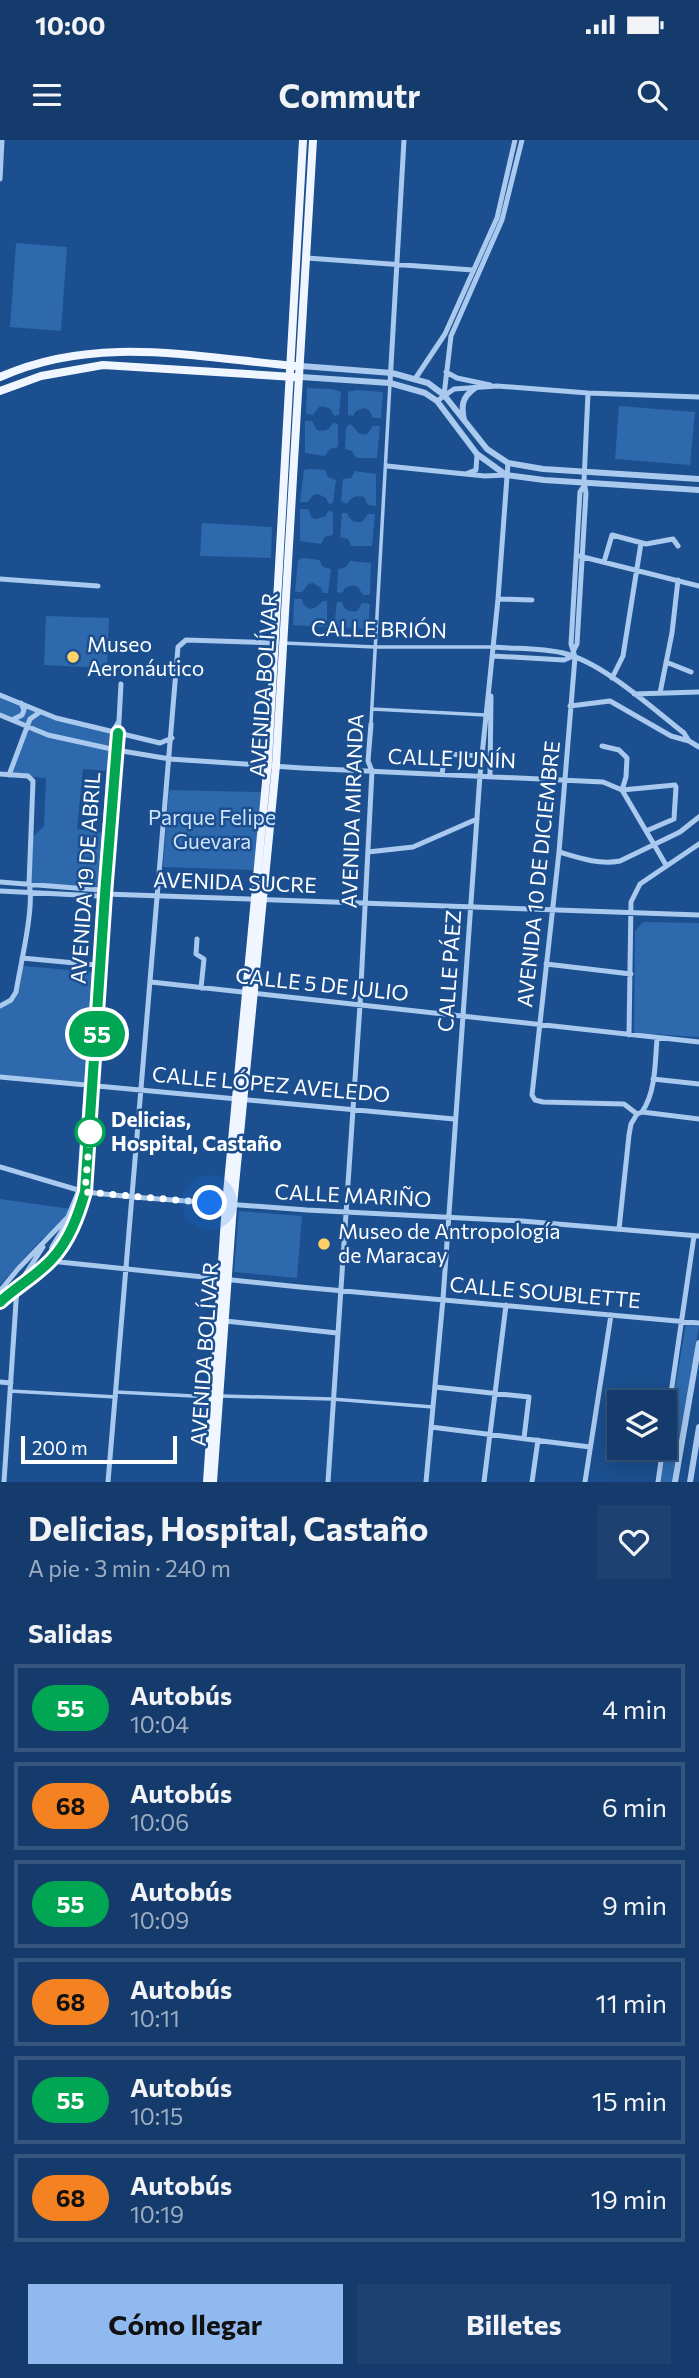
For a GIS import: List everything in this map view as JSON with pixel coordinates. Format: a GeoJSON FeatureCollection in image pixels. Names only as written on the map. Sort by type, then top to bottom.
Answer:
{"type":"FeatureCollection","features":[{"type":"Feature","properties":{"kind":"main road","name":"AVENIDA BOLÍVAR"},"geometry":{"type":"LineString","coordinates":[[280,643],[289,365],[303,140]]}},
{"type":"Feature","properties":{"kind":"main road","name":"AVENIDA BOLÍVAR"},"geometry":{"type":"LineString","coordinates":[[250,994],[264,901],[301,366],[313,140]]}},
{"type":"Feature","properties":{"kind":"main road"},"geometry":{"type":"LineString","coordinates":[[0,377],[44,360],[96,351],[195,355],[301,366]]}},
{"type":"Feature","properties":{"kind":"main road"},"geometry":{"type":"LineString","coordinates":[[0,391],[41,376],[103,365],[300,377]]}},
{"type":"Feature","properties":{"kind":"main road","name":"AVENIDA BOLÍVAR"},"geometry":{"type":"LineString","coordinates":[[213,1482],[229,1205],[250,994],[254,901],[272,765]]}},
{"type":"Feature","properties":{"kind":"main road","name":"AVENIDA BOLÍVAR"},"geometry":{"type":"LineString","coordinates":[[207,1482],[225,1321],[224,1279]]}},
{"type":"Feature","properties":{"kind":"street"},"geometry":{"type":"LineString","coordinates":[[0,179],[2,140]]}},
{"type":"Feature","properties":{"kind":"street","name":"AVENIDA MIRANDA"},"geometry":{"type":"LineString","coordinates":[[328,1482],[366,904],[372,772],[368,761],[404,140]]}},
{"type":"Feature","properties":{"kind":"street"},"geometry":{"type":"LineString","coordinates":[[515,140],[516,150]]}},
{"type":"Feature","properties":{"kind":"street"},"geometry":{"type":"LineString","coordinates":[[415,379],[448,335],[489,242],[516,150],[522,140]]}},
{"type":"Feature","properties":{"kind":"street"},"geometry":{"type":"LineString","coordinates":[[444,395],[448,335],[472,270],[489,242]]}},
{"type":"Feature","properties":{"kind":"street"},"geometry":{"type":"LineString","coordinates":[[307,258],[472,270]]}},
{"type":"Feature","properties":{"kind":"street"},"geometry":{"type":"LineString","coordinates":[[301,366],[392,373],[434,387],[444,395],[487,449],[508,463],[543,469],[699,479]]}},
{"type":"Feature","properties":{"kind":"street"},"geometry":{"type":"LineString","coordinates":[[446,372],[457,378],[497,386],[699,397]]}},
{"type":"Feature","properties":{"kind":"street"},"geometry":{"type":"LineString","coordinates":[[300,377],[411,387],[437,401],[477,454],[506,475]]}},
{"type":"Feature","properties":{"kind":"street"},"geometry":{"type":"LineString","coordinates":[[437,401],[454,389],[497,386]]}},
{"type":"Feature","properties":{"kind":"street"},"geometry":{"type":"LineString","coordinates":[[464,421],[463,400],[475,388]]}},
{"type":"Feature","properties":{"kind":"street","name":"AVENIDA 10 DE DICIEMBRE"},"geometry":{"type":"LineString","coordinates":[[588,393],[584,484],[580,492],[579,556],[571,644],[573,654],[565,781],[553,910],[531,1088],[535,1100],[624,1104],[640,1113]]}},
{"type":"Feature","properties":{"kind":"street"},"geometry":{"type":"LineString","coordinates":[[468,473],[475,470],[478,463],[477,454]]}},
{"type":"Feature","properties":{"kind":"street","name":"CALLE PÁEZ"},"geometry":{"type":"LineString","coordinates":[[426,1482],[443,1299],[481,756],[498,599],[508,463]]}},
{"type":"Feature","properties":{"kind":"street"},"geometry":{"type":"LineString","coordinates":[[387,466],[584,484],[699,490]]}},
{"type":"Feature","properties":{"kind":"street"},"geometry":{"type":"LineString","coordinates":[[604,562],[612,535],[652,543],[673,539],[678,546]]}},
{"type":"Feature","properties":{"kind":"street"},"geometry":{"type":"LineString","coordinates":[[612,678],[623,656],[640,542]]}},
{"type":"Feature","properties":{"kind":"street"},"geometry":{"type":"LineString","coordinates":[[579,556],[699,586]]}},
{"type":"Feature","properties":{"kind":"street"},"geometry":{"type":"LineString","coordinates":[[0,579],[97,586]]}},
{"type":"Feature","properties":{"kind":"street"},"geometry":{"type":"LineString","coordinates":[[660,693],[672,633],[678,580]]}},
{"type":"Feature","properties":{"kind":"street"},"geometry":{"type":"LineString","coordinates":[[498,599],[532,600]]}},
{"type":"Feature","properties":{"kind":"street","name":"CALLE BRIÓN"},"geometry":{"type":"LineString","coordinates":[[108,1482],[178,647],[187,640],[375,647],[493,647],[573,654]]}},
{"type":"Feature","properties":{"kind":"street"},"geometry":{"type":"LineString","coordinates":[[533,651],[533,659]]}},
{"type":"Feature","properties":{"kind":"street"},"geometry":{"type":"LineString","coordinates":[[492,656],[564,660],[573,654],[634,694],[684,733],[689,741]]}},
{"type":"Feature","properties":{"kind":"street"},"geometry":{"type":"LineString","coordinates":[[666,663],[691,672]]}},
{"type":"Feature","properties":{"kind":"street"},"geometry":{"type":"LineString","coordinates":[[489,776],[492,730],[490,682]]}},
{"type":"Feature","properties":{"kind":"street","name":"AVENIDA 19 DE ABRIL"},"geometry":{"type":"LineString","coordinates":[[90,1086],[101,893],[121,684]]}},
{"type":"Feature","properties":{"kind":"street"},"geometry":{"type":"LineString","coordinates":[[634,694],[699,692]]}},
{"type":"Feature","properties":{"kind":"street"},"geometry":{"type":"LineString","coordinates":[[0,695],[56,718],[160,743],[172,738]]}},
{"type":"Feature","properties":{"kind":"street"},"geometry":{"type":"LineString","coordinates":[[570,706],[610,701],[671,736],[699,747]]}},
{"type":"Feature","properties":{"kind":"street"},"geometry":{"type":"LineString","coordinates":[[12,720],[22,715],[24,710],[21,702]]}},
{"type":"Feature","properties":{"kind":"street"},"geometry":{"type":"LineString","coordinates":[[372,709],[485,715]]}},
{"type":"Feature","properties":{"kind":"street"},"geometry":{"type":"LineString","coordinates":[[9,775],[27,726],[32,716],[40,712]]}},
{"type":"Feature","properties":{"kind":"street","name":"CALLE JUNÍN"},"geometry":{"type":"LineString","coordinates":[[0,715],[48,735],[170,759],[372,772],[603,782],[622,790],[675,785],[674,819],[646,831]]}},
{"type":"Feature","properties":{"kind":"street"},"geometry":{"type":"LineString","coordinates":[[602,746],[619,750],[627,758],[622,790],[666,865]]}},
{"type":"Feature","properties":{"kind":"street"},"geometry":{"type":"LineString","coordinates":[[442,774],[445,754],[481,756]]}},
{"type":"Feature","properties":{"kind":"street"},"geometry":{"type":"LineString","coordinates":[[0,774],[28,776],[33,781],[29,884],[32,892],[16,992],[11,1000],[0,1006]]}},
{"type":"Feature","properties":{"kind":"street"},"geometry":{"type":"LineString","coordinates":[[559,852],[609,863],[620,861],[680,832],[699,817]]}},
{"type":"Feature","properties":{"kind":"street"},"geometry":{"type":"LineString","coordinates":[[368,852],[414,847],[477,819]]}},
{"type":"Feature","properties":{"kind":"street"},"geometry":{"type":"LineString","coordinates":[[629,1035],[631,914],[635,891],[640,884],[699,844]]}},
{"type":"Feature","properties":{"kind":"street","name":"AVENIDA SUCRE"},"geometry":{"type":"LineString","coordinates":[[0,882],[101,893]]}},
{"type":"Feature","properties":{"kind":"street","name":"AVENIDA SUCRE"},"geometry":{"type":"LineString","coordinates":[[0,891],[699,915]]}},
{"type":"Feature","properties":{"kind":"street","name":"AVENIDA 19 DE ABRIL"},"geometry":{"type":"LineString","coordinates":[[0,1302],[50,1261],[71,1231],[82,1191],[101,893]]}},
{"type":"Feature","properties":{"kind":"street"},"geometry":{"type":"LineString","coordinates":[[198,939],[196,954],[204,959],[201,988]]}},
{"type":"Feature","properties":{"kind":"street"},"geometry":{"type":"LineString","coordinates":[[22,958],[96,965]]}},
{"type":"Feature","properties":{"kind":"street"},"geometry":{"type":"LineString","coordinates":[[546,964],[631,974]]}},
{"type":"Feature","properties":{"kind":"street","name":"CALLE 5 DE JULIO"},"geometry":{"type":"LineString","coordinates":[[151,982],[699,1042]]}},
{"type":"Feature","properties":{"kind":"street"},"geometry":{"type":"LineString","coordinates":[[619,1229],[629,1135],[647,1105],[657,1039]]}},
{"type":"Feature","properties":{"kind":"street","name":"CALLE LÓPEZ AVELEDO"},"geometry":{"type":"LineString","coordinates":[[0,1077],[454,1119]]}},
{"type":"Feature","properties":{"kind":"street"},"geometry":{"type":"LineString","coordinates":[[653,1079],[699,1084]]}},
{"type":"Feature","properties":{"kind":"street"},"geometry":{"type":"LineString","coordinates":[[640,1113],[699,1119]]}},
{"type":"Feature","properties":{"kind":"street","name":"CALLE MARIÑO"},"geometry":{"type":"LineString","coordinates":[[0,1167],[82,1191],[133,1197],[696,1236]]}},
{"type":"Feature","properties":{"kind":"street","name":"AVENIDA 19 DE ABRIL"},"geometry":{"type":"LineString","coordinates":[[0,1291],[68,1217],[82,1191]]}},
{"type":"Feature","properties":{"kind":"street"},"geometry":{"type":"LineString","coordinates":[[50,1261],[52,1247],[68,1217]]}},
{"type":"Feature","properties":{"kind":"street"},"geometry":{"type":"LineString","coordinates":[[671,1390],[696,1236]]}},
{"type":"Feature","properties":{"kind":"street"},"geometry":{"type":"LineString","coordinates":[[4,1482],[17,1287],[44,1244]]}},
{"type":"Feature","properties":{"kind":"street","name":"CALLE SOUBLETTE"},"geometry":{"type":"LineString","coordinates":[[50,1261],[699,1322]]}},
{"type":"Feature","properties":{"kind":"street"},"geometry":{"type":"LineString","coordinates":[[484,1482],[506,1305]]}},
{"type":"Feature","properties":{"kind":"street"},"geometry":{"type":"LineString","coordinates":[[585,1482],[611,1315]]}},
{"type":"Feature","properties":{"kind":"street"},"geometry":{"type":"LineString","coordinates":[[225,1321],[337,1333]]}},
{"type":"Feature","properties":{"kind":"street"},"geometry":{"type":"LineString","coordinates":[[675,1482],[699,1343]]}},
{"type":"Feature","properties":{"kind":"street"},"geometry":{"type":"LineString","coordinates":[[0,1382],[11,1383]]}},
{"type":"Feature","properties":{"kind":"street"},"geometry":{"type":"LineString","coordinates":[[435,1387],[528,1397],[524,1438]]}},
{"type":"Feature","properties":{"kind":"street"},"geometry":{"type":"LineString","coordinates":[[10,1391],[332,1399],[433,1407]]}},
{"type":"Feature","properties":{"kind":"street"},"geometry":{"type":"LineString","coordinates":[[431,1427],[590,1447]]}},
{"type":"Feature","properties":{"kind":"street"},"geometry":{"type":"LineString","coordinates":[[690,1482],[699,1427]]}},
{"type":"Feature","properties":{"kind":"street"},"geometry":{"type":"LineString","coordinates":[[532,1482],[538,1440]]}},
{"type":"Feature","properties":{"kind":"street"},"geometry":{"type":"LineString","coordinates":[[658,1482],[661,1460]]}},
{"type":"Feature","properties":{"kind":"green space"},"geometry":{"type":"Polygon","coordinates":[[[16,243],[67,247],[61,331],[10,327],[16,243]]]}},
{"type":"Feature","properties":{"kind":"green space"},"geometry":{"type":"Polygon","coordinates":[[[307,388],[341,392],[339,415],[334,416],[326,407],[319,407],[313,415],[306,414],[307,388]]]}},
{"type":"Feature","properties":{"kind":"green space"},"geometry":{"type":"Polygon","coordinates":[[[348,392],[383,392],[381,418],[373,418],[369,410],[364,408],[356,411],[353,416],[348,415],[348,392]]]}},
{"type":"Feature","properties":{"kind":"green space"},"geometry":{"type":"Polygon","coordinates":[[[619,406],[695,412],[690,465],[615,459],[619,406]]]}},
{"type":"Feature","properties":{"kind":"green space"},"geometry":{"type":"Polygon","coordinates":[[[305,421],[312,421],[320,431],[326,430],[333,423],[338,424],[338,447],[330,449],[325,456],[305,453],[305,421]]]}},
{"type":"Feature","properties":{"kind":"green space"},"geometry":{"type":"Polygon","coordinates":[[[350,424],[363,434],[367,434],[373,426],[380,426],[377,458],[356,458],[352,451],[345,449],[346,428],[350,424]]]}},
{"type":"Feature","properties":{"kind":"green space"},"geometry":{"type":"Polygon","coordinates":[[[304,470],[325,470],[328,477],[336,480],[333,503],[329,504],[326,498],[318,494],[313,495],[308,502],[300,502],[304,470]]]}},
{"type":"Feature","properties":{"kind":"green space"},"geometry":{"type":"Polygon","coordinates":[[[355,471],[376,474],[376,506],[368,505],[361,496],[354,497],[347,504],[341,501],[343,479],[351,478],[355,471]]]}},
{"type":"Feature","properties":{"kind":"green space"},"geometry":{"type":"Polygon","coordinates":[[[300,509],[308,509],[312,518],[317,519],[326,516],[328,511],[333,512],[333,535],[325,537],[321,544],[300,541],[300,509]]]}},
{"type":"Feature","properties":{"kind":"green space"},"geometry":{"type":"Polygon","coordinates":[[[342,513],[347,513],[349,518],[359,522],[368,514],[375,514],[372,546],[351,546],[348,539],[340,537],[342,513]]]}},
{"type":"Feature","properties":{"kind":"green space"},"geometry":{"type":"Polygon","coordinates":[[[202,523],[272,527],[271,558],[200,556],[202,523]]]}},
{"type":"Feature","properties":{"kind":"green space"},"geometry":{"type":"Polygon","coordinates":[[[298,560],[319,560],[323,567],[331,569],[328,593],[323,593],[321,588],[313,583],[308,584],[302,592],[295,592],[298,560]]]}},
{"type":"Feature","properties":{"kind":"green space"},"geometry":{"type":"Polygon","coordinates":[[[350,561],[371,563],[370,595],[363,595],[358,587],[353,585],[345,588],[342,593],[337,592],[338,569],[346,567],[350,561]]]}},
{"type":"Feature","properties":{"kind":"green space"},"geometry":{"type":"Polygon","coordinates":[[[294,599],[302,599],[304,605],[310,609],[327,601],[327,627],[293,625],[294,599]]]}},
{"type":"Feature","properties":{"kind":"green space"},"geometry":{"type":"Polygon","coordinates":[[[337,602],[342,602],[345,609],[351,611],[357,611],[362,603],[370,604],[368,629],[334,627],[337,602]]]}},
{"type":"Feature","properties":{"kind":"green space"},"geometry":{"type":"Polygon","coordinates":[[[46,616],[109,618],[107,668],[44,665],[46,616]]]}},
{"type":"Feature","properties":{"kind":"green space"},"geometry":{"type":"Polygon","coordinates":[[[0,697],[56,720],[113,732],[109,771],[83,769],[77,829],[104,832],[99,889],[29,884],[30,840],[44,826],[46,778],[9,775],[25,727],[0,716],[0,697]]]}},
{"type":"Feature","properties":{"kind":"green space","name":"Parque Felipe Guevara"},"geometry":{"type":"Polygon","coordinates":[[[169,790],[261,792],[254,870],[163,867],[169,790]]]}},
{"type":"Feature","properties":{"kind":"green space"},"geometry":{"type":"Polygon","coordinates":[[[643,922],[699,923],[699,1037],[634,1033],[635,931],[643,922]]]}},
{"type":"Feature","properties":{"kind":"green space"},"geometry":{"type":"Polygon","coordinates":[[[23,966],[93,972],[84,1083],[0,1076],[0,1009],[13,1000],[23,966]]]}},
{"type":"Feature","properties":{"kind":"green space"},"geometry":{"type":"Polygon","coordinates":[[[0,1199],[71,1209],[67,1219],[42,1239],[0,1285],[0,1199]]]}},
{"type":"Feature","properties":{"kind":"green space"},"geometry":{"type":"Polygon","coordinates":[[[239,1211],[302,1216],[297,1278],[234,1272],[239,1211]]]}},
{"type":"Feature","properties":{"kind":"green space"},"geometry":{"type":"Polygon","coordinates":[[[686,1324],[699,1326],[677,1458],[677,1390],[675,1390],[686,1324]]]}},
{"type":"Feature","properties":{"kind":"green space"},"geometry":{"type":"Polygon","coordinates":[[[663,1460],[677,1460],[673,1482],[659,1482],[663,1460]]]}},
{"type":"Feature","properties":{"kind":"bus line","name":"55"},"geometry":{"type":"LineString","coordinates":[[0,1302],[50,1261],[62,1247],[77,1217],[85,1192],[118,733]]}},
{"type":"Feature","properties":{"kind":"place","name":"Museo Aeronáutico"},"geometry":{"type":"Point","coordinates":[73,657]}},
{"type":"Feature","properties":{"kind":"place","name":"Delicias, Hospital, Castaño"},"geometry":{"type":"Point","coordinates":[90,1132]}},
{"type":"Feature","properties":{"kind":"place","name":"Museo de Antropología de Maracay"},"geometry":{"type":"Point","coordinates":[324,1244]}},
{"type":"Feature","properties":{"kind":"route"},"geometry":{"type":"LineString","coordinates":[[90,1132],[85,1192],[210,1203]]}}]}
